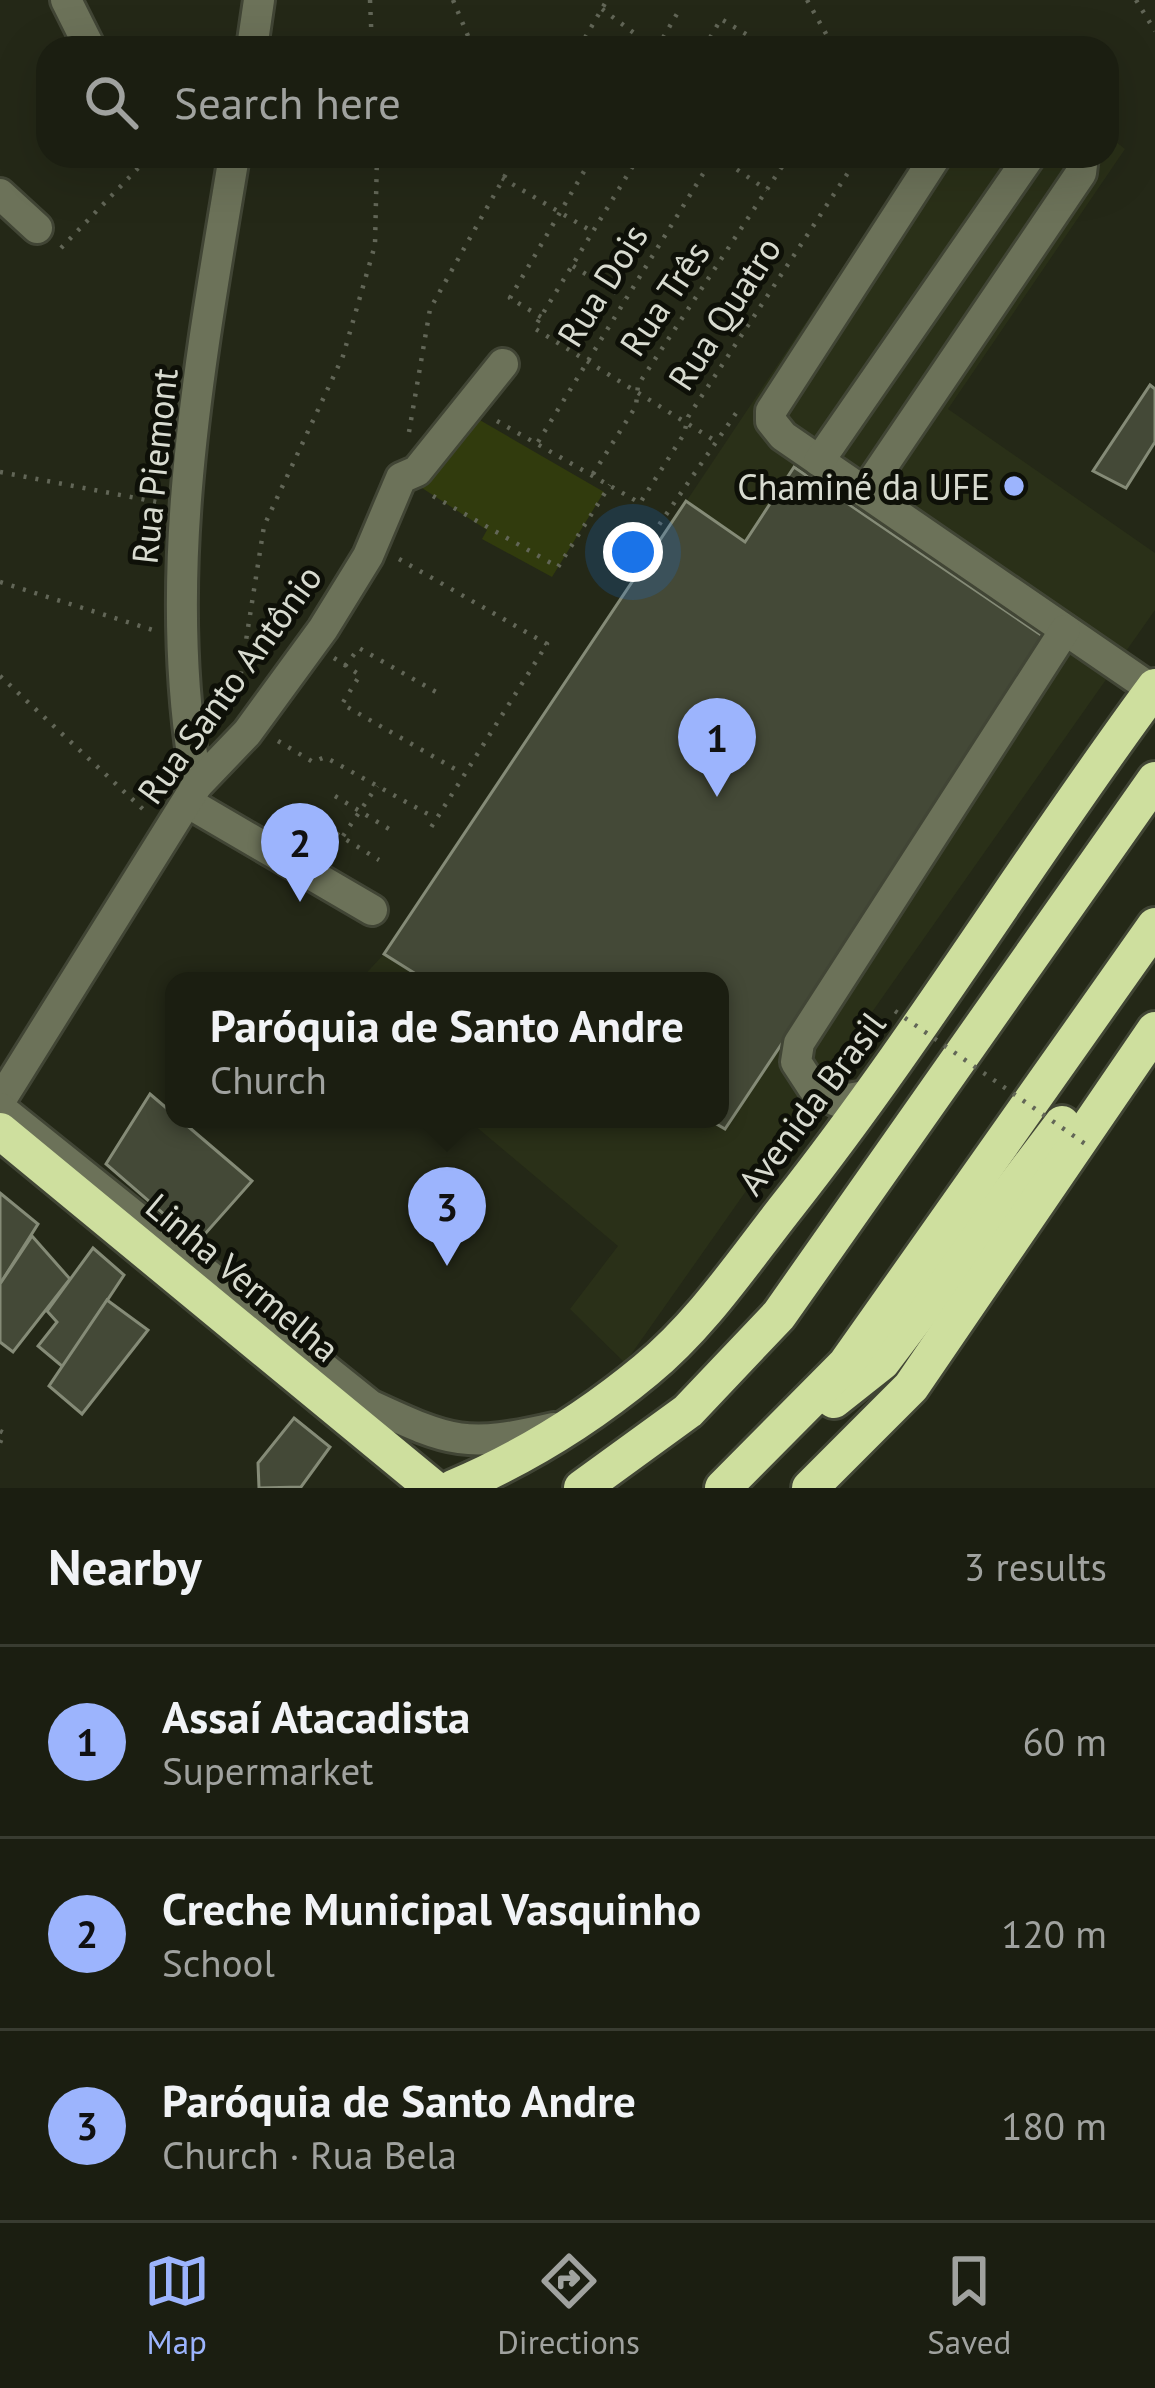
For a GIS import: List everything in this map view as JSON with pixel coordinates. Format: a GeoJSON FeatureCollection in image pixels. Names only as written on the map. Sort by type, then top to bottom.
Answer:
{"type":"FeatureCollection","features":[{"type":"Feature","properties":{"kind":"highway","name":"Avenida Brasil"},"geometry":{"type":"LineString","coordinates":[[453,1488],[578,1423],[648,1369],[706,1311],[871,1095],[1042,842],[1154,688]]}},
{"type":"Feature","properties":{"kind":"highway"},"geometry":{"type":"LineString","coordinates":[[582,1488],[688,1411],[779,1315],[1155,780]]}},
{"type":"Feature","properties":{"kind":"highway"},"geometry":{"type":"LineString","coordinates":[[728,1484],[846,1364],[1155,926]]}},
{"type":"Feature","properties":{"kind":"highway"},"geometry":{"type":"LineString","coordinates":[[810,1488],[911,1387],[1155,1030]]}},
{"type":"Feature","properties":{"kind":"highway"},"geometry":{"type":"LineString","coordinates":[[728,1484],[882,1362],[1082,1098],[1112,1088]]}},
{"type":"Feature","properties":{"kind":"highway","name":"Linha Vermelha"},"geometry":{"type":"LineString","coordinates":[[0,1131],[433,1488]]}},
{"type":"Feature","properties":{"kind":"highway","name":"Linha Vermelha"},"geometry":{"type":"LineString","coordinates":[[0,1158],[397,1488]]}},
{"type":"Feature","properties":{"kind":"street"},"geometry":{"type":"LineString","coordinates":[[66,0],[84,36]]}},
{"type":"Feature","properties":{"kind":"street"},"geometry":{"type":"LineString","coordinates":[[254,36],[260,0]]}},
{"type":"Feature","properties":{"kind":"street","name":"Rua Piemont"},"geometry":{"type":"LineString","coordinates":[[192,794],[179,638],[186,507],[232,168]]}},
{"type":"Feature","properties":{"kind":"street"},"geometry":{"type":"LineString","coordinates":[[928,168],[771,411],[770,421],[783,436],[1154,688]]}},
{"type":"Feature","properties":{"kind":"street"},"geometry":{"type":"LineString","coordinates":[[819,460],[1022,168]]}},
{"type":"Feature","properties":{"kind":"street"},"geometry":{"type":"LineString","coordinates":[[865,492],[1082,168]]}},
{"type":"Feature","properties":{"kind":"street"},"geometry":{"type":"LineString","coordinates":[[0,194],[49,238]]}},
{"type":"Feature","properties":{"kind":"street"},"geometry":{"type":"LineString","coordinates":[[401,478],[417,471],[503,364]]}},
{"type":"Feature","properties":{"kind":"street","name":"Rua Santo Antônio"},"geometry":{"type":"LineString","coordinates":[[0,1104],[192,794],[250,729],[323,629],[373,545],[401,478]]}},
{"type":"Feature","properties":{"kind":"street"},"geometry":{"type":"LineString","coordinates":[[871,1095],[836,1101],[813,1088],[796,1062],[799,1043],[1065,630]]}},
{"type":"Feature","properties":{"kind":"street"},"geometry":{"type":"LineString","coordinates":[[192,794],[372,910]]}},
{"type":"Feature","properties":{"kind":"street"},"geometry":{"type":"LineString","coordinates":[[0,1104],[370,1405],[432,1434],[487,1443],[578,1423]]}},
{"type":"Feature","properties":{"kind":"path"},"geometry":{"type":"LineString","coordinates":[[370,0],[372,36]]}},
{"type":"Feature","properties":{"kind":"path"},"geometry":{"type":"LineString","coordinates":[[453,0],[468,36]]}},
{"type":"Feature","properties":{"kind":"path"},"geometry":{"type":"LineString","coordinates":[[586,36],[607,0]]}},
{"type":"Feature","properties":{"kind":"path"},"geometry":{"type":"LineString","coordinates":[[807,0],[827,36]]}},
{"type":"Feature","properties":{"kind":"path"},"geometry":{"type":"LineString","coordinates":[[1136,0],[1155,31]]}},
{"type":"Feature","properties":{"kind":"path"},"geometry":{"type":"LineString","coordinates":[[663,36],[681,7]]}},
{"type":"Feature","properties":{"kind":"path"},"geometry":{"type":"LineString","coordinates":[[602,9],[639,36]]}},
{"type":"Feature","properties":{"kind":"path"},"geometry":{"type":"LineString","coordinates":[[711,36],[721,19],[750,36]]}},
{"type":"Feature","properties":{"kind":"path"},"geometry":{"type":"LineString","coordinates":[[49,238],[136,168]]}},
{"type":"Feature","properties":{"kind":"path"},"geometry":{"type":"LineString","coordinates":[[377,168],[375,245],[343,356],[264,526],[236,692],[250,729],[313,762],[325,757],[436,819]]}},
{"type":"Feature","properties":{"kind":"path"},"geometry":{"type":"LineString","coordinates":[[470,405],[610,485],[558,567],[401,478],[430,309],[508,168]]}},
{"type":"Feature","properties":{"kind":"path"},"geometry":{"type":"LineString","coordinates":[[541,317],[510,298],[586,168]]}},
{"type":"Feature","properties":{"kind":"path"},"geometry":{"type":"LineString","coordinates":[[632,168],[534,328],[686,427],[717,442]]}},
{"type":"Feature","properties":{"kind":"path","name":"Rua Dois"},"geometry":{"type":"LineString","coordinates":[[537,443],[707,168]]}},
{"type":"Feature","properties":{"kind":"path"},"geometry":{"type":"LineString","coordinates":[[733,168],[767,190]]}},
{"type":"Feature","properties":{"kind":"path","name":"Rua Três"},"geometry":{"type":"LineString","coordinates":[[593,474],[636,406],[637,394],[782,168]]}},
{"type":"Feature","properties":{"kind":"path","name":"Rua Quatro"},"geometry":{"type":"LineString","coordinates":[[610,485],[640,503],[852,168]]}},
{"type":"Feature","properties":{"kind":"path"},"geometry":{"type":"LineString","coordinates":[[502,178],[593,232]]}},
{"type":"Feature","properties":{"kind":"path"},"geometry":{"type":"LineString","coordinates":[[573,266],[625,298]]}},
{"type":"Feature","properties":{"kind":"path"},"geometry":{"type":"LineString","coordinates":[[0,472],[186,507]]}},
{"type":"Feature","properties":{"kind":"path"},"geometry":{"type":"LineString","coordinates":[[373,545],[547,644],[430,829]]}},
{"type":"Feature","properties":{"kind":"path"},"geometry":{"type":"LineString","coordinates":[[0,582],[179,638]]}},
{"type":"Feature","properties":{"kind":"path"},"geometry":{"type":"LineString","coordinates":[[443,696],[358,648],[345,666],[360,675],[342,704],[462,773]]}},
{"type":"Feature","properties":{"kind":"path"},"geometry":{"type":"LineString","coordinates":[[0,676],[169,834]]}},
{"type":"Feature","properties":{"kind":"path"},"geometry":{"type":"LineString","coordinates":[[342,838],[376,785]]}},
{"type":"Feature","properties":{"kind":"path"},"geometry":{"type":"LineString","coordinates":[[335,796],[394,832]]}},
{"type":"Feature","properties":{"kind":"path"},"geometry":{"type":"LineString","coordinates":[[316,821],[379,860]]}},
{"type":"Feature","properties":{"kind":"path"},"geometry":{"type":"LineString","coordinates":[[895,1011],[1091,1148]]}},
{"type":"Feature","properties":{"kind":"path"},"geometry":{"type":"LineString","coordinates":[[0,1431],[0,1443]]}},
{"type":"Feature","properties":{"kind":"shaded area"},"geometry":{"type":"Polygon","coordinates":[[[909,168],[1112,168],[948,409],[1155,553],[1155,610],[625,1363],[570,1309],[618,1246],[478,1128],[729,1128],[729,972],[367,972],[384,954],[909,168]]]}},
{"type":"Feature","properties":{"kind":"green space"},"geometry":{"type":"Polygon","coordinates":[[[478,419],[604,492],[552,577],[482,539],[487,530],[422,488],[478,419]]]}},
{"type":"Feature","properties":{"kind":"building"},"geometry":{"type":"Polygon","coordinates":[[[1150,385],[1155,389],[1155,442],[1126,488],[1093,471],[1150,385]]]}},
{"type":"Feature","properties":{"kind":"building"},"geometry":{"type":"Polygon","coordinates":[[[794,467],[1050,641],[729,1123],[729,972],[413,972],[384,954],[686,501],[745,542],[794,467]]]}},
{"type":"Feature","properties":{"kind":"building"},"geometry":{"type":"Polygon","coordinates":[[[150,1094],[165,1107],[165,1128],[190,1128],[252,1181],[197,1243],[106,1164],[150,1094]]]}},
{"type":"Feature","properties":{"kind":"building"},"geometry":{"type":"Polygon","coordinates":[[[0,1193],[38,1224],[0,1284],[0,1193]]]}},
{"type":"Feature","properties":{"kind":"building"},"geometry":{"type":"Polygon","coordinates":[[[32,1236],[70,1279],[13,1352],[0,1342],[0,1284],[32,1236]]]}},
{"type":"Feature","properties":{"kind":"building"},"geometry":{"type":"Polygon","coordinates":[[[93,1248],[124,1275],[63,1367],[38,1346],[57,1322],[47,1311],[93,1248]]]}},
{"type":"Feature","properties":{"kind":"building"},"geometry":{"type":"Polygon","coordinates":[[[107,1300],[148,1330],[82,1414],[49,1386],[107,1300]]]}},
{"type":"Feature","properties":{"kind":"building"},"geometry":{"type":"Polygon","coordinates":[[[294,1418],[330,1447],[301,1487],[259,1488],[258,1463],[294,1418]]]}},
{"type":"Feature","properties":{"kind":"place","name":"Chaminé da UFE"},"geometry":{"type":"Point","coordinates":[1014,486]}},
{"type":"Feature","properties":{"kind":"place","name":"Assaí Atacadista"},"geometry":{"type":"Point","coordinates":[717,797]}},
{"type":"Feature","properties":{"kind":"place","name":"Creche Municipal Vasquinho"},"geometry":{"type":"Point","coordinates":[300,902]}},
{"type":"Feature","properties":{"kind":"place","name":"Paróquia de Santo Andre"},"geometry":{"type":"Point","coordinates":[447,1266]}}]}
